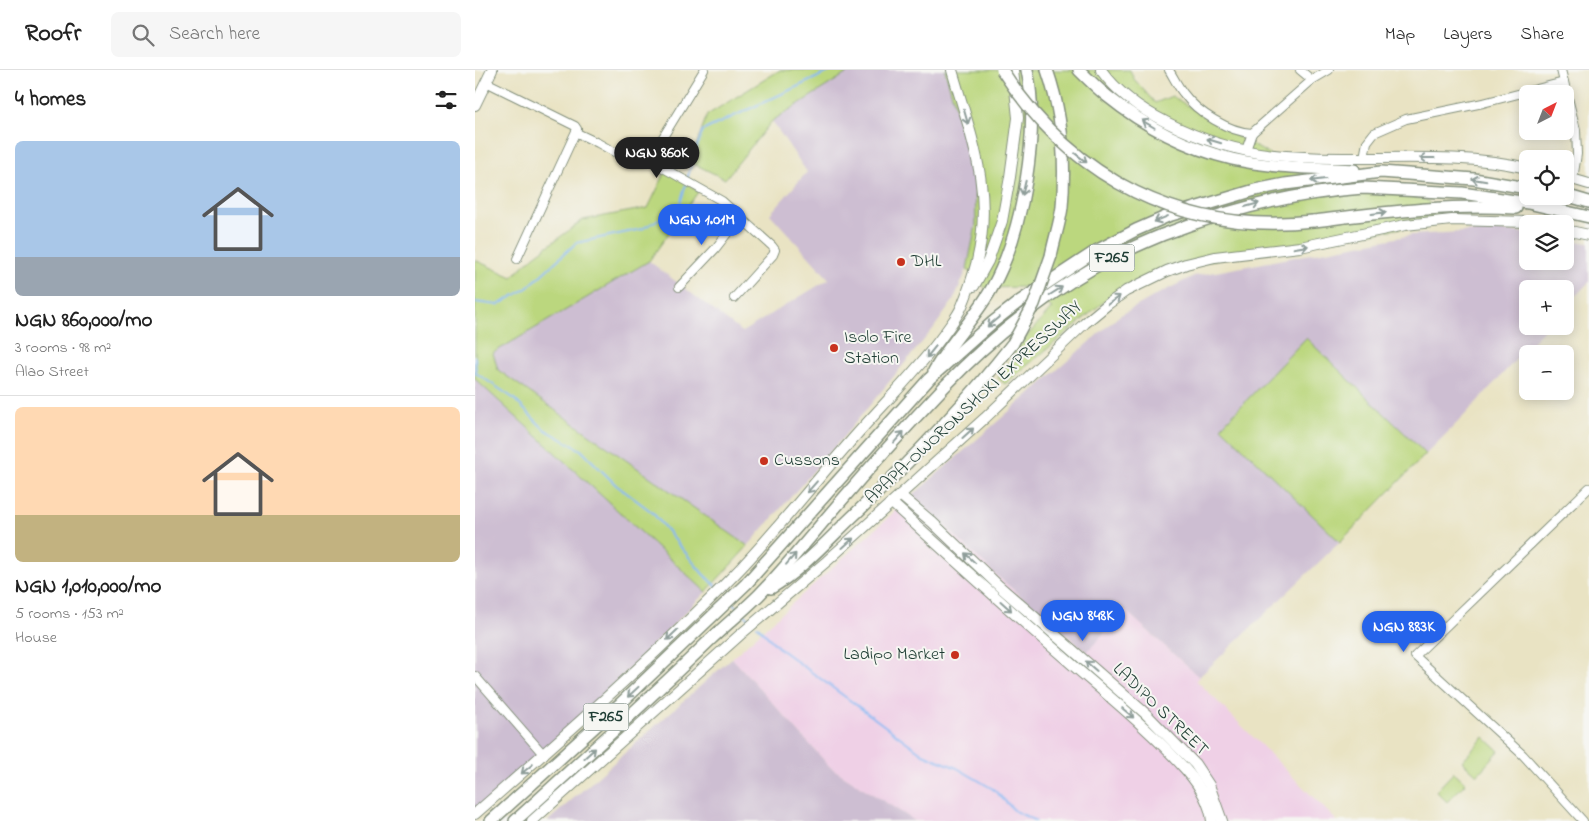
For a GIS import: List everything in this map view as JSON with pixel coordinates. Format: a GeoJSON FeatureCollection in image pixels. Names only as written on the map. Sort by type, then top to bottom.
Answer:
{"type":"FeatureCollection","features":[{"type":"Feature","properties":{"kind":"highway"},"geometry":{"type":"LineString","coordinates":[[1002,70],[1030,110],[1050,131],[1088,163],[1131,190],[1154,201],[1209,217],[1265,224],[1313,221],[1431,208],[1480,206],[1527,208],[1589,218]]}},
{"type":"Feature","properties":{"kind":"highway"},"geometry":{"type":"LineString","coordinates":[[929,380],[945,352],[993,286],[1003,264],[1017,223],[1028,172],[1031,137],[1032,109],[1027,70]]}},
{"type":"Feature","properties":{"kind":"highway"},"geometry":{"type":"LineString","coordinates":[[758,595],[780,582],[816,552],[870,500],[943,427],[1013,343],[1034,304],[1051,256],[1061,209],[1064,171],[1059,121],[1047,70]]}},
{"type":"Feature","properties":{"kind":"highway"},"geometry":{"type":"LineString","coordinates":[[1079,70],[1107,96],[1147,124],[1186,144],[1233,159],[1252,162],[1302,168],[1381,172]]}},
{"type":"Feature","properties":{"kind":"highway","name":"APAPA-OWORONSHOKI EXPRESSWAY"},"geometry":{"type":"LineString","coordinates":[[491,821],[620,704],[746,584],[929,380],[987,326],[1020,301],[1096,251],[1136,230],[1169,216],[1255,190],[1285,184],[1381,172],[1475,179],[1519,187]]}},
{"type":"Feature","properties":{"kind":"highway","name":"APAPA-OWORONSHOKI EXPRESSWAY"},"geometry":{"type":"LineString","coordinates":[[515,821],[656,693],[758,595],[862,477],[982,350],[1047,296],[1095,267],[1134,246],[1185,226],[1254,204],[1313,193],[1355,189],[1463,193],[1528,203],[1589,218]]}},
{"type":"Feature","properties":{"kind":"highway"},"geometry":{"type":"LineString","coordinates":[[1574,198],[1589,202]]}},
{"type":"Feature","properties":{"kind":"main road"},"geometry":{"type":"LineString","coordinates":[[475,105],[492,70]]}},
{"type":"Feature","properties":{"kind":"main road"},"geometry":{"type":"LineString","coordinates":[[952,70],[979,165],[984,207],[977,262],[962,308]]}},
{"type":"Feature","properties":{"kind":"main road"},"geometry":{"type":"LineString","coordinates":[[475,814],[544,755],[735,574],[850,441],[914,373],[937,344],[962,308],[989,261],[1002,221],[1018,118],[1013,70]]}},
{"type":"Feature","properties":{"kind":"main road"},"geometry":{"type":"LineString","coordinates":[[1101,70],[1129,98],[1154,116],[1181,130],[1211,141],[1246,150],[1273,155],[1452,158],[1519,166]]}},
{"type":"Feature","properties":{"kind":"main road"},"geometry":{"type":"LineString","coordinates":[[1574,180],[1589,184]]}},
{"type":"Feature","properties":{"kind":"main road","name":"APAPA-OWORONSHOKI EXPRESSWAY"},"geometry":{"type":"LineString","coordinates":[[532,821],[741,634],[892,504],[1108,304],[1133,287],[1186,264],[1215,257],[1300,247],[1405,225],[1452,220],[1519,222]]}},
{"type":"Feature","properties":{"kind":"main road"},"geometry":{"type":"LineString","coordinates":[[1574,232],[1589,235]]}},
{"type":"Feature","properties":{"kind":"main road","name":"LADIPO STREET"},"geometry":{"type":"LineString","coordinates":[[900,495],[932,522],[999,586],[1153,721],[1195,764],[1209,785],[1222,821]]}},
{"type":"Feature","properties":{"kind":"main road","name":"LADIPO STREET"},"geometry":{"type":"LineString","coordinates":[[892,504],[1140,723],[1187,771],[1197,784],[1205,798],[1212,821]]}},
{"type":"Feature","properties":{"kind":"street"},"geometry":{"type":"LineString","coordinates":[[577,133],[634,162],[644,163],[649,160],[704,70]]}},
{"type":"Feature","properties":{"kind":"street"},"geometry":{"type":"LineString","coordinates":[[1169,70],[1184,94],[1194,105],[1223,124],[1236,130],[1252,133]]}},
{"type":"Feature","properties":{"kind":"street"},"geometry":{"type":"LineString","coordinates":[[1300,70],[1312,80]]}},
{"type":"Feature","properties":{"kind":"street"},"geometry":{"type":"LineString","coordinates":[[1246,150],[1252,133],[1312,80],[1329,70]]}},
{"type":"Feature","properties":{"kind":"street"},"geometry":{"type":"LineString","coordinates":[[1561,70],[1577,130],[1577,154],[1574,163]]}},
{"type":"Feature","properties":{"kind":"street"},"geometry":{"type":"LineString","coordinates":[[487,82],[575,126],[577,130],[517,259]]}},
{"type":"Feature","properties":{"kind":"street"},"geometry":{"type":"LineString","coordinates":[[1364,158],[1367,142],[1374,133],[1406,119],[1483,103],[1564,82]]}},
{"type":"Feature","properties":{"kind":"street"},"geometry":{"type":"LineString","coordinates":[[649,160],[677,178],[722,201],[773,246],[775,250],[734,298]]}},
{"type":"Feature","properties":{"kind":"street"},"geometry":{"type":"LineString","coordinates":[[679,287],[715,249],[740,217]]}},
{"type":"Feature","properties":{"kind":"street"},"geometry":{"type":"LineString","coordinates":[[1583,821],[1523,755],[1415,656],[1589,488]]}},
{"type":"Feature","properties":{"kind":"street"},"geometry":{"type":"LineString","coordinates":[[475,676],[544,755]]}},
{"type":"Feature","properties":{"kind":"shaded area"},"geometry":{"type":"Polygon","coordinates":[[[852,70],[945,70],[975,177],[976,225],[967,269],[953,301],[933,329],[850,429],[748,546],[498,370],[493,353],[649,261],[742,332],[829,279],[770,214],[807,172],[772,121],[852,70]]]}},
{"type":"Feature","properties":{"kind":"shaded area"},"geometry":{"type":"Polygon","coordinates":[[[1494,230],[1519,232],[1519,270],[1574,270],[1574,241],[1589,243],[1589,282],[1574,298],[1574,280],[1519,280],[1519,335],[1539,335],[1529,345],[1519,345],[1519,356],[1426,454],[1307,339],[1221,427],[1340,542],[1199,677],[1125,610],[1087,652],[996,575],[913,495],[1119,316],[1160,293],[1194,276],[1412,235],[1494,230]]]}},
{"type":"Feature","properties":{"kind":"shaded area"},"geometry":{"type":"Polygon","coordinates":[[[475,379],[706,592],[595,703],[475,814],[475,379]]]}},
{"type":"Feature","properties":{"kind":"shaded area","name":"Ladipo Market"},"geometry":{"type":"Polygon","coordinates":[[[913,495],[996,575],[1086,652],[1125,610],[1199,677],[1196,680],[1337,821],[915,821],[830,767],[732,658],[913,495]]]}},
{"type":"Feature","properties":{"kind":"shaded area"},"geometry":{"type":"Polygon","coordinates":[[[732,658],[830,767],[915,821],[548,821],[732,658]]]}},
{"type":"Feature","properties":{"kind":"green space"},"geometry":{"type":"Polygon","coordinates":[[[780,70],[852,70],[772,121],[725,179],[690,162],[707,115],[780,70]]]}},
{"type":"Feature","properties":{"kind":"green space"},"geometry":{"type":"Polygon","coordinates":[[[945,70],[1130,70],[1134,79],[1155,103],[1172,96],[1228,131],[1306,175],[1427,200],[1443,221],[1162,269],[1112,295],[1005,384],[998,378],[1025,338],[1052,308],[1025,287],[985,288],[967,269],[976,225],[975,177],[945,70]]]}},
{"type":"Feature","properties":{"kind":"green space"},"geometry":{"type":"Polygon","coordinates":[[[668,167],[698,192],[649,261],[493,353],[498,370],[748,546],[706,592],[475,379],[475,260],[512,277],[533,257],[583,220],[648,208],[668,167]]]}},
{"type":"Feature","properties":{"kind":"green space"},"geometry":{"type":"Polygon","coordinates":[[[1306,338],[1426,454],[1340,542],[1221,427],[1306,338]]]}},
{"type":"Feature","properties":{"kind":"green space"},"geometry":{"type":"Polygon","coordinates":[[[1484,737],[1499,751],[1477,775],[1462,761],[1484,737]]]}},
{"type":"Feature","properties":{"kind":"green space"},"geometry":{"type":"Polygon","coordinates":[[[1454,772],[1466,783],[1447,802],[1436,791],[1454,772]]]}},
{"type":"Feature","properties":{"kind":"waterway"},"geometry":{"type":"LineString","coordinates":[[687,179],[702,131],[833,70]]}},
{"type":"Feature","properties":{"kind":"waterway"},"geometry":{"type":"LineString","coordinates":[[475,302],[498,305],[527,288],[576,243],[642,229],[679,207],[686,184]]}},
{"type":"Feature","properties":{"kind":"waterway"},"geometry":{"type":"LineString","coordinates":[[475,357],[476,373],[513,398],[544,429],[581,450],[616,485],[652,512],[703,574],[718,588]]}},
{"type":"Feature","properties":{"kind":"waterway"},"geometry":{"type":"LineString","coordinates":[[732,602],[739,609]]}},
{"type":"Feature","properties":{"kind":"waterway"},"geometry":{"type":"LineString","coordinates":[[744,614],[752,621]]}},
{"type":"Feature","properties":{"kind":"waterway"},"geometry":{"type":"LineString","coordinates":[[757,626],[780,649],[923,754],[957,768],[993,789],[1015,811],[1036,821]]}},
{"type":"Feature","properties":{"kind":"place","name":"DHL"},"geometry":{"type":"Point","coordinates":[901,262]}},
{"type":"Feature","properties":{"kind":"place","name":"Isolo Fire Station"},"geometry":{"type":"Point","coordinates":[834,348]}},
{"type":"Feature","properties":{"kind":"place","name":"Cussons"},"geometry":{"type":"Point","coordinates":[764,461]}},
{"type":"Feature","properties":{"kind":"place","name":"Ladipo Market"},"geometry":{"type":"Point","coordinates":[955,655]}}]}
